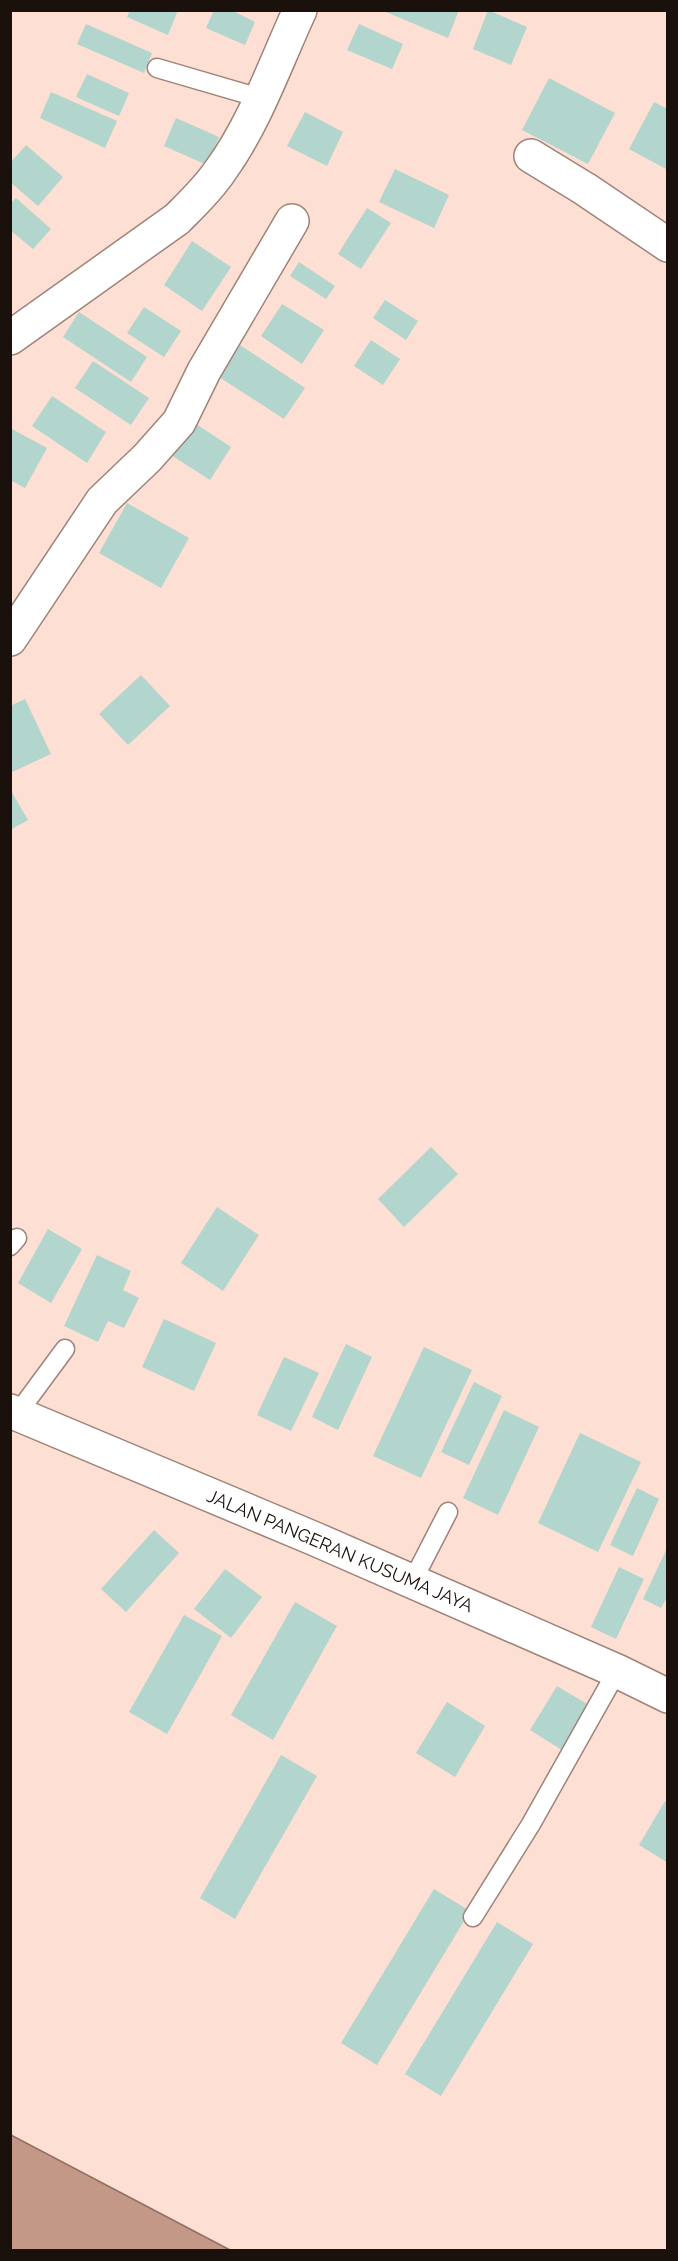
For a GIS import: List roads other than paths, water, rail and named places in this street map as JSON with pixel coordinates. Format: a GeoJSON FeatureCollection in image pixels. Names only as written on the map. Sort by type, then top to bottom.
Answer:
{"type":"FeatureCollection","features":[{"type":"Feature","properties":{"kind":"street"},"geometry":{"type":"LineString","coordinates":[[10,338],[177,219],[200,197],[243,135],[300,10]]}},
{"type":"Feature","properties":{"kind":"street"},"geometry":{"type":"LineString","coordinates":[[531,156],[668,245]]}},
{"type":"Feature","properties":{"kind":"street"},"geometry":{"type":"LineString","coordinates":[[10,639],[102,501],[147,458],[179,422],[204,371],[292,221]]}},
{"type":"Feature","properties":{"kind":"street","name":"JALAN PANGERAN KUSUMA JAYA"},"geometry":{"type":"LineString","coordinates":[[14,1412],[617,1671],[668,1696]]}},
{"type":"Feature","properties":{"kind":"lane"},"geometry":{"type":"LineString","coordinates":[[157,68],[260,98]]}},
{"type":"Feature","properties":{"kind":"lane"},"geometry":{"type":"LineString","coordinates":[[14,1412],[65,1349]]}},
{"type":"Feature","properties":{"kind":"lane"},"geometry":{"type":"LineString","coordinates":[[412,1582],[448,1512]]}},
{"type":"Feature","properties":{"kind":"lane"},"geometry":{"type":"LineString","coordinates":[[473,1917],[531,1824],[617,1671]]}}]}
